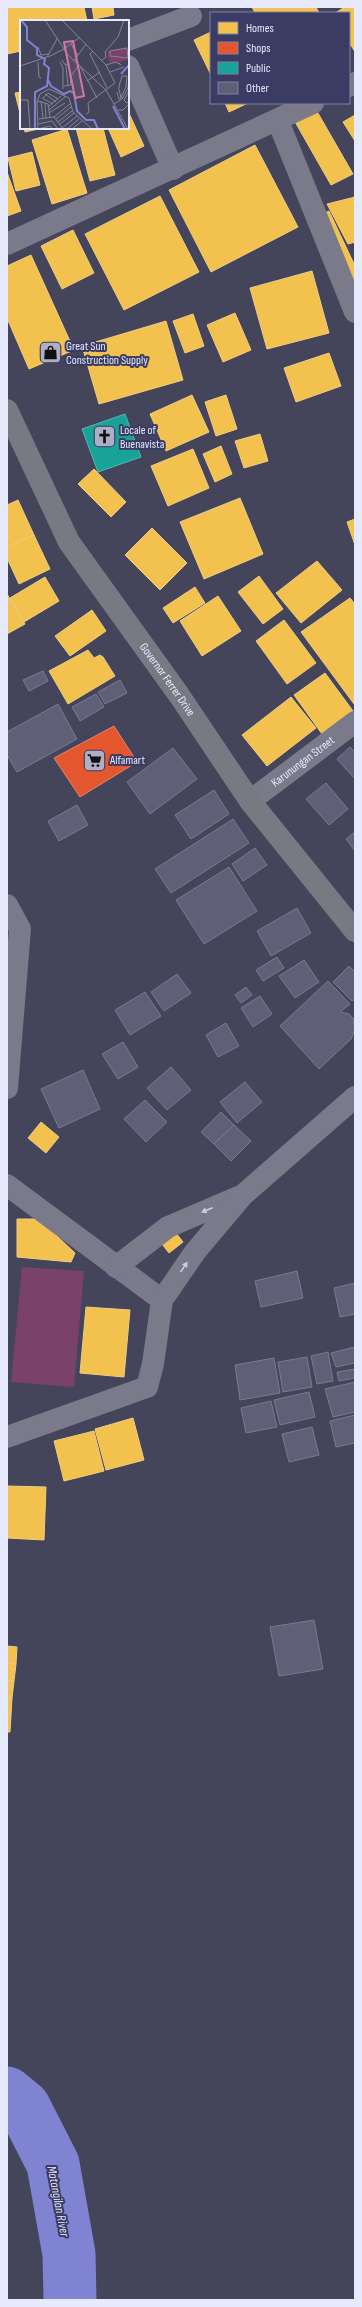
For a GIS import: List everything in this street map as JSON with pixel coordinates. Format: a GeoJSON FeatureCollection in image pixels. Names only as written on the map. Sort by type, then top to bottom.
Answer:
{"type":"FeatureCollection","features":[{"type":"Feature","properties":{"kind":"main road","name":"Governor Ferrer Drive"},"geometry":{"type":"LineString","coordinates":[[7,410],[69,542],[179,695],[250,801],[355,931]]}},
{"type":"Feature","properties":{"kind":"street"},"geometry":{"type":"LineString","coordinates":[[129,40],[191,16]]}},
{"type":"Feature","properties":{"kind":"street"},"geometry":{"type":"LineString","coordinates":[[129,68],[173,169]]}},
{"type":"Feature","properties":{"kind":"street"},"geometry":{"type":"LineString","coordinates":[[7,244],[312,104]]}},
{"type":"Feature","properties":{"kind":"street"},"geometry":{"type":"LineString","coordinates":[[278,120],[355,312]]}},
{"type":"Feature","properties":{"kind":"street","name":"Karunungan Street"},"geometry":{"type":"LineString","coordinates":[[250,801],[355,722]]}},
{"type":"Feature","properties":{"kind":"street"},"geometry":{"type":"LineString","coordinates":[[7,905],[20,929],[7,1088]]}},
{"type":"Feature","properties":{"kind":"street"},"geometry":{"type":"LineString","coordinates":[[7,1437],[148,1387],[153,1364],[162,1300],[194,1252],[243,1195],[355,1097]]}},
{"type":"Feature","properties":{"kind":"street"},"geometry":{"type":"LineString","coordinates":[[7,1184],[162,1300]]}},
{"type":"Feature","properties":{"kind":"street"},"geometry":{"type":"LineString","coordinates":[[116,1267],[168,1227],[243,1195]]}},
{"type":"Feature","properties":{"kind":"shaded area"},"geometry":{"type":"Polygon","coordinates":[[[22,1267],[84,1271],[74,1387],[11,1382],[22,1267]]]}},
{"type":"Feature","properties":{"kind":"building: Homes"},"geometry":{"type":"Polygon","coordinates":[[[7,7],[84,7],[87,20],[20,20],[20,51],[7,54],[7,7]]]}},
{"type":"Feature","properties":{"kind":"building: Homes"},"geometry":{"type":"Polygon","coordinates":[[[92,7],[113,7],[114,15],[94,19],[92,7]]]}},
{"type":"Feature","properties":{"kind":"building: Homes"},"geometry":{"type":"Polygon","coordinates":[[[252,7],[316,7],[318,12],[254,12],[252,7]]]}},
{"type":"Feature","properties":{"kind":"building: Homes"},"geometry":{"type":"Polygon","coordinates":[[[345,7],[355,7],[355,52],[350,44],[350,12],[337,12],[345,7]]]}},
{"type":"Feature","properties":{"kind":"building: Homes"},"geometry":{"type":"Polygon","coordinates":[[[210,32],[210,73],[194,40],[210,32]]]}},
{"type":"Feature","properties":{"kind":"building: Homes"},"geometry":{"type":"Polygon","coordinates":[[[20,92],[20,113],[15,93],[20,92]]]}},
{"type":"Feature","properties":{"kind":"building: Homes"},"geometry":{"type":"Polygon","coordinates":[[[225,104],[246,104],[229,112],[225,104]]]}},
{"type":"Feature","properties":{"kind":"building: Homes"},"geometry":{"type":"Polygon","coordinates":[[[315,108],[353,174],[331,185],[294,120],[315,108]]]}},
{"type":"Feature","properties":{"kind":"building: Homes"},"geometry":{"type":"Polygon","coordinates":[[[129,113],[144,146],[121,157],[108,129],[129,129],[129,113]]]}},
{"type":"Feature","properties":{"kind":"building: Homes"},"geometry":{"type":"Polygon","coordinates":[[[355,115],[355,141],[343,122],[355,115]]]}},
{"type":"Feature","properties":{"kind":"building: Homes"},"geometry":{"type":"Polygon","coordinates":[[[24,129],[38,129],[25,132],[24,129]]]}},
{"type":"Feature","properties":{"kind":"building: Homes"},"geometry":{"type":"Polygon","coordinates":[[[67,129],[87,193],[52,204],[32,140],[67,129]]]}},
{"type":"Feature","properties":{"kind":"building: Homes"},"geometry":{"type":"Polygon","coordinates":[[[76,129],[103,129],[115,175],[90,181],[76,129]]]}},
{"type":"Feature","properties":{"kind":"building: Homes"},"geometry":{"type":"Polygon","coordinates":[[[255,145],[298,227],[211,272],[169,190],[255,145]]]}},
{"type":"Feature","properties":{"kind":"building: Homes"},"geometry":{"type":"Polygon","coordinates":[[[32,152],[40,185],[16,191],[8,158],[32,152]]]}},
{"type":"Feature","properties":{"kind":"building: Homes"},"geometry":{"type":"Polygon","coordinates":[[[7,172],[21,211],[7,216],[7,172]]]}},
{"type":"Feature","properties":{"kind":"building: Homes"},"geometry":{"type":"Polygon","coordinates":[[[160,196],[199,272],[124,310],[85,234],[160,196]]]}},
{"type":"Feature","properties":{"kind":"building: Homes"},"geometry":{"type":"Polygon","coordinates":[[[355,197],[355,242],[348,244],[327,204],[355,197]]]}},
{"type":"Feature","properties":{"kind":"building: Homes"},"geometry":{"type":"Polygon","coordinates":[[[329,211],[355,266],[355,290],[320,215],[329,211]]]}},
{"type":"Feature","properties":{"kind":"building: Homes"},"geometry":{"type":"Polygon","coordinates":[[[73,230],[94,273],[62,289],[41,246],[73,230]]]}},
{"type":"Feature","properties":{"kind":"building: Homes"},"geometry":{"type":"Polygon","coordinates":[[[31,255],[74,350],[29,369],[7,318],[7,266],[31,255]]]}},
{"type":"Feature","properties":{"kind":"building: Homes"},"geometry":{"type":"Polygon","coordinates":[[[312,271],[329,333],[267,349],[250,288],[312,271]]]}},
{"type":"Feature","properties":{"kind":"building: Homes"},"geometry":{"type":"Polygon","coordinates":[[[235,313],[251,350],[223,362],[207,325],[235,313]]]}},
{"type":"Feature","properties":{"kind":"building: Homes"},"geometry":{"type":"Polygon","coordinates":[[[193,314],[204,346],[185,353],[173,321],[193,314]]]}},
{"type":"Feature","properties":{"kind":"building: Homes"},"geometry":{"type":"Polygon","coordinates":[[[166,321],[183,380],[99,404],[82,346],[166,321]]]}},
{"type":"Feature","properties":{"kind":"building: Homes"},"geometry":{"type":"Polygon","coordinates":[[[329,353],[341,386],[296,402],[284,368],[329,353]]]}},
{"type":"Feature","properties":{"kind":"building: Homes"},"geometry":{"type":"Polygon","coordinates":[[[192,395],[209,432],[166,451],[150,414],[192,395]]]}},
{"type":"Feature","properties":{"kind":"building: Homes"},"geometry":{"type":"Polygon","coordinates":[[[226,395],[237,429],[216,436],[205,402],[226,395]]]}},
{"type":"Feature","properties":{"kind":"building: Homes"},"geometry":{"type":"Polygon","coordinates":[[[260,434],[268,461],[244,468],[235,441],[260,434]]]}},
{"type":"Feature","properties":{"kind":"building: Homes"},"geometry":{"type":"Polygon","coordinates":[[[221,446],[232,474],[215,482],[203,454],[221,446]]]}},
{"type":"Feature","properties":{"kind":"building: Homes"},"geometry":{"type":"Polygon","coordinates":[[[193,449],[209,488],[168,506],[151,466],[193,449]]]}},
{"type":"Feature","properties":{"kind":"building: Homes"},"geometry":{"type":"Polygon","coordinates":[[[94,469],[126,502],[111,517],[78,484],[94,469]]]}},
{"type":"Feature","properties":{"kind":"building: Homes"},"geometry":{"type":"Polygon","coordinates":[[[240,498],[263,554],[204,579],[180,522],[240,498]]]}},
{"type":"Feature","properties":{"kind":"building: Homes"},"geometry":{"type":"Polygon","coordinates":[[[18,500],[34,535],[7,547],[7,505],[18,500]]]}},
{"type":"Feature","properties":{"kind":"building: Homes"},"geometry":{"type":"Polygon","coordinates":[[[355,519],[355,545],[347,522],[355,519]]]}},
{"type":"Feature","properties":{"kind":"building: Homes"},"geometry":{"type":"Polygon","coordinates":[[[152,528],[187,563],[160,590],[125,555],[152,528]]]}},
{"type":"Feature","properties":{"kind":"building: Homes"},"geometry":{"type":"Polygon","coordinates":[[[34,535],[50,569],[19,584],[7,558],[7,547],[34,535]]]}},
{"type":"Feature","properties":{"kind":"building: Homes"},"geometry":{"type":"Polygon","coordinates":[[[317,561],[342,590],[301,623],[276,593],[317,561]]]}},
{"type":"Feature","properties":{"kind":"building: Homes"},"geometry":{"type":"Polygon","coordinates":[[[259,576],[283,609],[263,624],[238,592],[259,576]]]}},
{"type":"Feature","properties":{"kind":"building: Homes"},"geometry":{"type":"Polygon","coordinates":[[[45,577],[59,601],[24,622],[10,598],[45,577]]]}},
{"type":"Feature","properties":{"kind":"building: Homes"},"geometry":{"type":"Polygon","coordinates":[[[195,587],[205,603],[173,623],[163,608],[195,587]]]}},
{"type":"Feature","properties":{"kind":"building: Homes"},"geometry":{"type":"Polygon","coordinates":[[[7,594],[25,624],[7,634],[7,594]]]}},
{"type":"Feature","properties":{"kind":"building: Homes"},"geometry":{"type":"Polygon","coordinates":[[[218,596],[241,631],[202,656],[180,621],[218,596]]]}},
{"type":"Feature","properties":{"kind":"building: Homes"},"geometry":{"type":"Polygon","coordinates":[[[350,598],[355,604],[354,704],[301,632],[350,598]]]}},
{"type":"Feature","properties":{"kind":"building: Homes"},"geometry":{"type":"Polygon","coordinates":[[[92,610],[106,631],[70,656],[55,636],[92,610]]]}},
{"type":"Feature","properties":{"kind":"building: Homes"},"geometry":{"type":"Polygon","coordinates":[[[284,620],[316,663],[287,684],[256,641],[284,620]]]}},
{"type":"Feature","properties":{"kind":"building: Homes"},"geometry":{"type":"Polygon","coordinates":[[[88,650],[94,658],[100,655],[103,657],[115,676],[68,704],[49,671],[88,650]]]}},
{"type":"Feature","properties":{"kind":"building: Homes"},"geometry":{"type":"Polygon","coordinates":[[[325,673],[353,711],[322,734],[294,695],[325,673]]]}},
{"type":"Feature","properties":{"kind":"building: Homes"},"geometry":{"type":"Polygon","coordinates":[[[291,697],[316,728],[267,766],[242,735],[291,697]]]}},
{"type":"Feature","properties":{"kind":"building: Homes"},"geometry":{"type":"Polygon","coordinates":[[[41,1122],[59,1137],[46,1153],[28,1138],[41,1122]]]}},
{"type":"Feature","properties":{"kind":"building: Homes"},"geometry":{"type":"Polygon","coordinates":[[[17,1219],[39,1219],[75,1253],[71,1262],[17,1257],[17,1219]]]}},
{"type":"Feature","properties":{"kind":"building: Homes"},"geometry":{"type":"Polygon","coordinates":[[[176,1233],[183,1242],[169,1253],[162,1244],[176,1233]]]}},
{"type":"Feature","properties":{"kind":"building: Homes"},"geometry":{"type":"Polygon","coordinates":[[[86,1307],[130,1310],[124,1377],[80,1373],[86,1307]]]}},
{"type":"Feature","properties":{"kind":"building: Homes"},"geometry":{"type":"Polygon","coordinates":[[[133,1418],[144,1460],[106,1470],[95,1429],[133,1418]]]}},
{"type":"Feature","properties":{"kind":"building: Homes"},"geometry":{"type":"Polygon","coordinates":[[[94,1431],[104,1471],[64,1481],[54,1441],[94,1431]]]}},
{"type":"Feature","properties":{"kind":"building: Homes"},"geometry":{"type":"Polygon","coordinates":[[[7,1486],[46,1487],[44,1540],[7,1538],[7,1486]]]}},
{"type":"Feature","properties":{"kind":"building: Homes"},"geometry":{"type":"Polygon","coordinates":[[[7,1646],[17,1647],[16,1664],[7,1663],[7,1646]]]}},
{"type":"Feature","properties":{"kind":"building: Homes"},"geometry":{"type":"Polygon","coordinates":[[[7,1663],[16,1664],[14,1681],[7,1681],[7,1663]]]}},
{"type":"Feature","properties":{"kind":"building: Homes"},"geometry":{"type":"Polygon","coordinates":[[[7,1681],[14,1681],[12,1698],[7,1698],[7,1681]]]}},
{"type":"Feature","properties":{"kind":"building: Homes"},"geometry":{"type":"Polygon","coordinates":[[[7,1698],[12,1698],[11,1715],[7,1715],[7,1698]]]}},
{"type":"Feature","properties":{"kind":"building: Homes"},"geometry":{"type":"Polygon","coordinates":[[[7,1715],[11,1715],[10,1732],[7,1732],[7,1715]]]}},
{"type":"Feature","properties":{"kind":"building: Shops","name":"Alfamart"},"geometry":{"type":"Polygon","coordinates":[[[114,726],[137,762],[80,797],[54,758],[114,726]]]}},
{"type":"Feature","properties":{"kind":"building: Public"},"geometry":{"type":"Polygon","coordinates":[[[125,414],[141,457],[98,472],[82,429],[125,414]]]}},
{"type":"Feature","properties":{"kind":"building: Other"},"geometry":{"type":"Polygon","coordinates":[[[43,671],[48,681],[29,691],[23,680],[43,671]]]}},
{"type":"Feature","properties":{"kind":"building: Other"},"geometry":{"type":"Polygon","coordinates":[[[120,680],[127,693],[105,704],[98,692],[120,680]]]}},
{"type":"Feature","properties":{"kind":"building: Other"},"geometry":{"type":"Polygon","coordinates":[[[96,694],[104,707],[80,721],[72,707],[96,694]]]}},
{"type":"Feature","properties":{"kind":"building: Other"},"geometry":{"type":"Polygon","coordinates":[[[58,704],[77,739],[17,772],[7,755],[7,732],[58,704]]]}},
{"type":"Feature","properties":{"kind":"building: Other"},"geometry":{"type":"Polygon","coordinates":[[[350,747],[355,752],[355,779],[337,759],[350,747]]]}},
{"type":"Feature","properties":{"kind":"building: Other"},"geometry":{"type":"Polygon","coordinates":[[[173,748],[197,779],[150,814],[127,782],[173,748]]]}},
{"type":"Feature","properties":{"kind":"building: Other"},"geometry":{"type":"Polygon","coordinates":[[[326,783],[348,809],[329,825],[306,799],[326,783]]]}},
{"type":"Feature","properties":{"kind":"building: Other"},"geometry":{"type":"Polygon","coordinates":[[[214,790],[229,814],[191,839],[175,815],[214,790]]]}},
{"type":"Feature","properties":{"kind":"building: Other"},"geometry":{"type":"Polygon","coordinates":[[[77,805],[88,825],[59,841],[48,821],[77,805]]]}},
{"type":"Feature","properties":{"kind":"building: Other"},"geometry":{"type":"Polygon","coordinates":[[[233,819],[249,843],[171,893],[155,869],[233,819]]]}},
{"type":"Feature","properties":{"kind":"building: Other"},"geometry":{"type":"Polygon","coordinates":[[[355,832],[355,851],[346,839],[355,832]]]}},
{"type":"Feature","properties":{"kind":"building: Other"},"geometry":{"type":"Polygon","coordinates":[[[255,848],[267,865],[243,881],[232,864],[255,848]]]}},
{"type":"Feature","properties":{"kind":"building: Other"},"geometry":{"type":"Polygon","coordinates":[[[229,867],[257,911],[204,944],[176,900],[229,867]]]}},
{"type":"Feature","properties":{"kind":"building: Other"},"geometry":{"type":"Polygon","coordinates":[[[297,908],[311,933],[271,956],[257,931],[297,908]]]}},
{"type":"Feature","properties":{"kind":"building: Other"},"geometry":{"type":"Polygon","coordinates":[[[277,957],[284,968],[263,981],[256,970],[277,957]]]}},
{"type":"Feature","properties":{"kind":"building: Other"},"geometry":{"type":"Polygon","coordinates":[[[304,960],[319,982],[295,998],[279,976],[304,960]]]}},
{"type":"Feature","properties":{"kind":"building: Other"},"geometry":{"type":"Polygon","coordinates":[[[349,966],[355,972],[355,999],[352,1001],[333,982],[349,966]]]}},
{"type":"Feature","properties":{"kind":"building: Other"},"geometry":{"type":"Polygon","coordinates":[[[177,974],[191,993],[164,1011],[151,992],[177,974]]]}},
{"type":"Feature","properties":{"kind":"building: Other"},"geometry":{"type":"Polygon","coordinates":[[[328,981],[350,1004],[340,1012],[349,1014],[353,1018],[355,1030],[351,1039],[319,1069],[280,1026],[328,981]]]}},
{"type":"Feature","properties":{"kind":"building: Other"},"geometry":{"type":"Polygon","coordinates":[[[246,987],[252,995],[241,1003],[235,995],[246,987]]]}},
{"type":"Feature","properties":{"kind":"building: Other"},"geometry":{"type":"Polygon","coordinates":[[[145,992],[161,1016],[130,1035],[115,1010],[145,992]]]}},
{"type":"Feature","properties":{"kind":"building: Other"},"geometry":{"type":"Polygon","coordinates":[[[260,996],[272,1014],[253,1027],[241,1008],[260,996]]]}},
{"type":"Feature","properties":{"kind":"building: Other"},"geometry":{"type":"Polygon","coordinates":[[[226,1023],[239,1046],[218,1057],[206,1035],[226,1023]]]}},
{"type":"Feature","properties":{"kind":"building: Other"},"geometry":{"type":"Polygon","coordinates":[[[123,1042],[138,1067],[118,1079],[102,1054],[123,1042]]]}},
{"type":"Feature","properties":{"kind":"building: Other"},"geometry":{"type":"Polygon","coordinates":[[[171,1067],[191,1090],[167,1110],[147,1088],[171,1067]]]}},
{"type":"Feature","properties":{"kind":"building: Other"},"geometry":{"type":"Polygon","coordinates":[[[83,1070],[100,1109],[59,1128],[41,1089],[83,1070]]]}},
{"type":"Feature","properties":{"kind":"building: Other"},"geometry":{"type":"Polygon","coordinates":[[[245,1082],[262,1102],[237,1123],[220,1102],[245,1082]]]}},
{"type":"Feature","properties":{"kind":"building: Other"},"geometry":{"type":"Polygon","coordinates":[[[145,1100],[167,1122],[146,1142],[124,1119],[145,1100]]]}},
{"type":"Feature","properties":{"kind":"building: Other"},"geometry":{"type":"Polygon","coordinates":[[[221,1112],[234,1125],[214,1144],[201,1132],[221,1112]]]}},
{"type":"Feature","properties":{"kind":"building: Other"},"geometry":{"type":"Polygon","coordinates":[[[234,1125],[251,1141],[231,1161],[214,1144],[234,1125]]]}},
{"type":"Feature","properties":{"kind":"building: Other"},"geometry":{"type":"Polygon","coordinates":[[[297,1271],[303,1298],[261,1307],[255,1281],[297,1271]]]}},
{"type":"Feature","properties":{"kind":"building: Other"},"geometry":{"type":"Polygon","coordinates":[[[355,1283],[355,1314],[340,1317],[334,1288],[355,1283]]]}},
{"type":"Feature","properties":{"kind":"building: Other"},"geometry":{"type":"Polygon","coordinates":[[[355,1347],[355,1363],[336,1367],[331,1353],[355,1347]]]}},
{"type":"Feature","properties":{"kind":"building: Other"},"geometry":{"type":"Polygon","coordinates":[[[328,1352],[333,1381],[317,1384],[311,1356],[328,1352]]]}},
{"type":"Feature","properties":{"kind":"building: Other"},"geometry":{"type":"Polygon","coordinates":[[[307,1357],[312,1387],[283,1392],[278,1362],[307,1357]]]}},
{"type":"Feature","properties":{"kind":"building: Other"},"geometry":{"type":"Polygon","coordinates":[[[274,1358],[280,1393],[240,1400],[235,1365],[274,1358]]]}},
{"type":"Feature","properties":{"kind":"building: Other"},"geometry":{"type":"Polygon","coordinates":[[[355,1369],[355,1378],[339,1381],[337,1372],[355,1369]]]}},
{"type":"Feature","properties":{"kind":"building: Other"},"geometry":{"type":"Polygon","coordinates":[[[355,1382],[355,1412],[333,1417],[325,1389],[355,1382]]]}},
{"type":"Feature","properties":{"kind":"building: Other"},"geometry":{"type":"Polygon","coordinates":[[[309,1392],[315,1417],[280,1425],[274,1400],[309,1392]]]}},
{"type":"Feature","properties":{"kind":"building: Other"},"geometry":{"type":"Polygon","coordinates":[[[271,1401],[277,1427],[246,1433],[241,1408],[271,1401]]]}},
{"type":"Feature","properties":{"kind":"building: Other"},"geometry":{"type":"Polygon","coordinates":[[[355,1415],[355,1443],[336,1447],[330,1421],[355,1415]]]}},
{"type":"Feature","properties":{"kind":"building: Other"},"geometry":{"type":"Polygon","coordinates":[[[312,1427],[319,1455],[289,1462],[282,1434],[312,1427]]]}},
{"type":"Feature","properties":{"kind":"building: Other"},"geometry":{"type":"Polygon","coordinates":[[[314,1620],[323,1669],[279,1676],[270,1627],[314,1620]]]}},
{"type":"Feature","properties":{"kind":"waterway","name":"Matangilan River"},"geometry":{"type":"LineString","coordinates":[[7,2093],[24,2107],[53,2164],[69,2254],[70,2300]]}},
{"type":"Feature","properties":{"kind":"place","name":"Great Sun Construction Supply"},"geometry":{"type":"Point","coordinates":[50,353]}},
{"type":"Feature","properties":{"kind":"place","name":"Locale of Buenavista"},"geometry":{"type":"Point","coordinates":[104,437]}},
{"type":"Feature","properties":{"kind":"place","name":"Alfamart"},"geometry":{"type":"Point","coordinates":[95,760]}}]}
